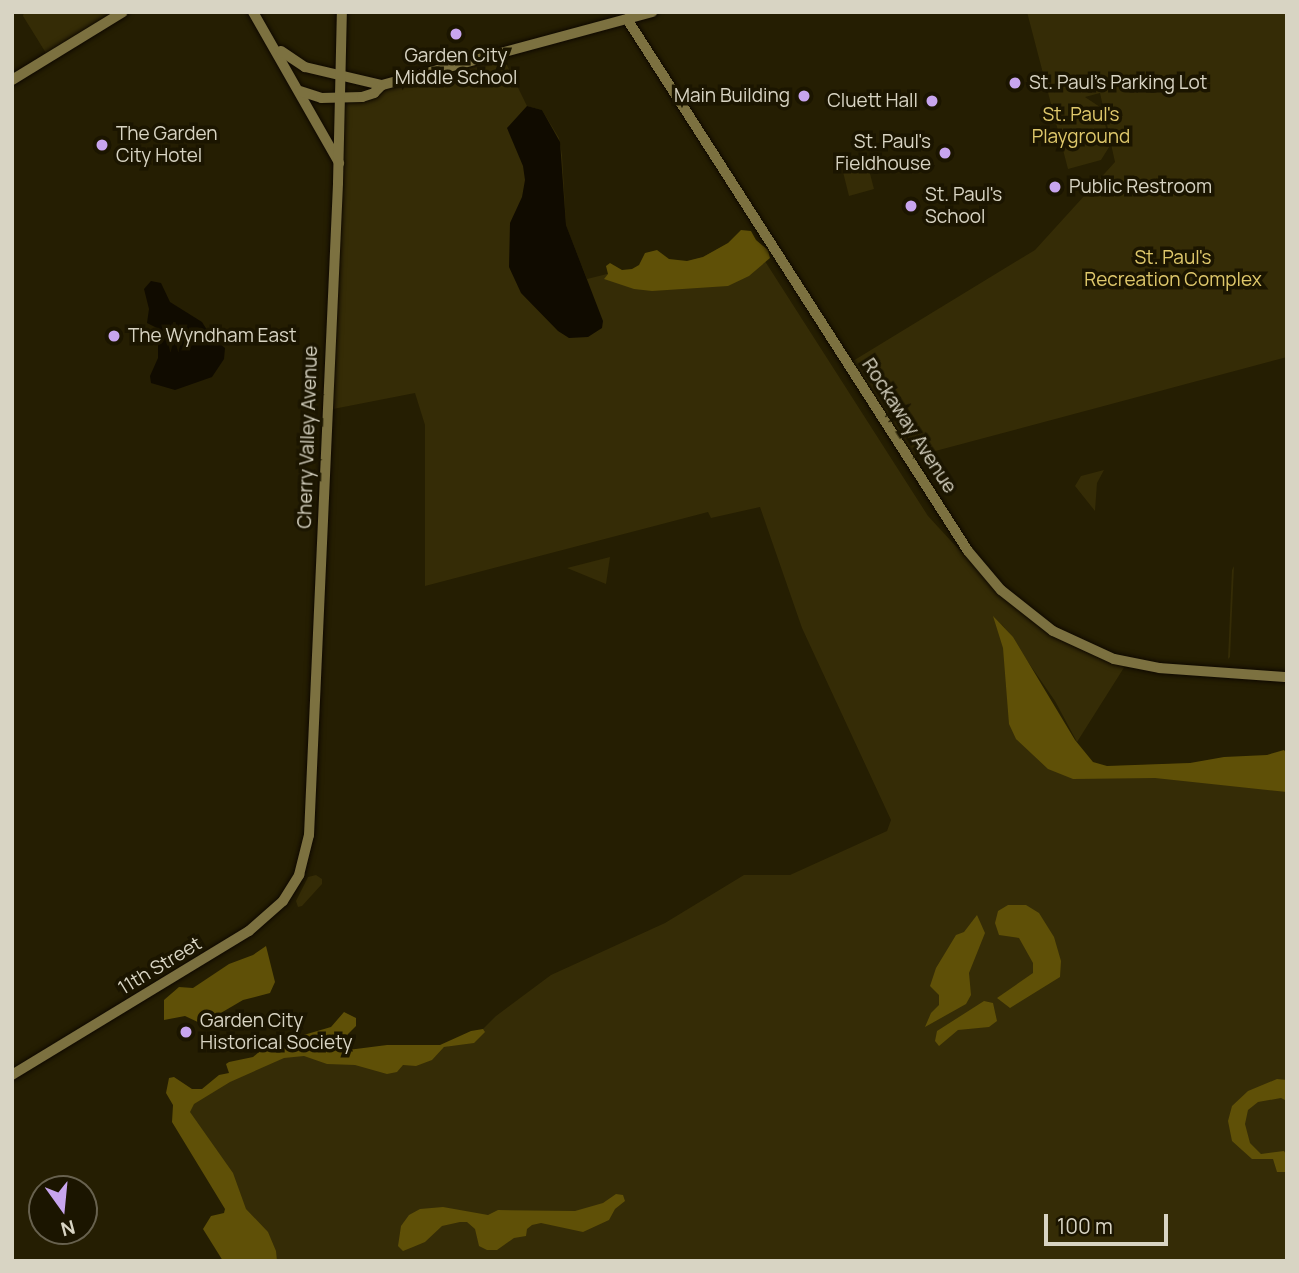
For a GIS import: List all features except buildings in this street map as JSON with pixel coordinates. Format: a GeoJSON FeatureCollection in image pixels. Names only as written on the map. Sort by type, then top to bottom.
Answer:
{"type":"FeatureCollection","features":[{"type":"Feature","properties":{"kind":"main road"},"geometry":{"type":"LineString","coordinates":[[12,80],[123,12]]}},
{"type":"Feature","properties":{"kind":"main road"},"geometry":{"type":"LineString","coordinates":[[253,12],[339,163]]}},
{"type":"Feature","properties":{"kind":"main road","name":"Cherry Valley Avenue"},"geometry":{"type":"LineString","coordinates":[[303,863],[309,835],[339,163],[342,12]]}},
{"type":"Feature","properties":{"kind":"main road"},"geometry":{"type":"LineString","coordinates":[[300,91],[315,97],[368,95],[382,85],[652,12]]}},
{"type":"Feature","properties":{"kind":"main road","name":"Rockaway Avenue"},"geometry":{"type":"LineString","coordinates":[[628,19],[968,551],[1001,590],[1059,634],[1114,659],[1160,668],[1287,677]]}},
{"type":"Feature","properties":{"kind":"main road"},"geometry":{"type":"LineString","coordinates":[[270,40],[288,58],[305,67],[382,85]]}},
{"type":"Feature","properties":{"kind":"main road","name":"11th Street"},"geometry":{"type":"LineString","coordinates":[[12,1075],[250,931],[288,895],[303,863]]}},
{"type":"Feature","properties":{"kind":"green space"},"geometry":{"type":"Polygon","coordinates":[[[24,12],[125,12],[49,58],[23,16],[24,12]]]}},
{"type":"Feature","properties":{"kind":"green space","name":"St. Paul's Recreation Complex"},"geometry":{"type":"Polygon","coordinates":[[[1027,12],[1287,12],[1287,357],[909,458],[848,364],[1035,250],[1115,162],[1111,144],[1101,160],[1068,169],[1027,12]],[[1100,93],[1085,97],[1100,107],[1110,138],[1100,93]]]}},
{"type":"Feature","properties":{"kind":"green space"},"geometry":{"type":"Polygon","coordinates":[[[501,53],[527,106],[542,110],[559,138],[566,225],[587,279],[615,272],[662,268],[703,257],[747,233],[928,516],[987,580],[1034,620],[1125,666],[1077,742],[1055,701],[1001,623],[1090,767],[1219,762],[1287,773],[1287,1261],[226,1261],[231,1215],[177,1105],[287,1047],[409,1057],[473,1039],[496,1016],[551,975],[665,923],[744,875],[790,875],[887,831],[891,820],[802,628],[760,507],[711,518],[708,512],[425,586],[425,425],[415,393],[328,410],[342,90],[357,91],[501,53]]]}},
{"type":"Feature","properties":{"kind":"green space"},"geometry":{"type":"Polygon","coordinates":[[[868,166],[874,189],[849,196],[843,172],[868,166]]]}},
{"type":"Feature","properties":{"kind":"green space"},"geometry":{"type":"Polygon","coordinates":[[[1104,470],[1097,483],[1095,511],[1075,486],[1081,476],[1104,470]]]}},
{"type":"Feature","properties":{"kind":"green space"},"geometry":{"type":"Polygon","coordinates":[[[610,557],[606,584],[567,568],[610,557]]]}},
{"type":"Feature","properties":{"kind":"green space"},"geometry":{"type":"Polygon","coordinates":[[[1234,566],[1230,657],[1228,659],[1232,570],[1234,566]]]}},
{"type":"Feature","properties":{"kind":"green space"},"geometry":{"type":"Polygon","coordinates":[[[316,875],[322,879],[322,884],[298,907],[296,901],[308,877],[316,875]]]}},
{"type":"Feature","properties":{"kind":"shaded area"},"geometry":{"type":"Polygon","coordinates":[[[527,106],[542,110],[560,142],[566,225],[603,321],[602,328],[588,337],[569,338],[558,331],[521,293],[509,267],[510,223],[522,197],[525,180],[523,166],[507,128],[527,106]]]}},
{"type":"Feature","properties":{"kind":"shaded area"},"geometry":{"type":"Polygon","coordinates":[[[741,230],[751,231],[756,240],[768,250],[770,258],[749,276],[728,286],[652,291],[634,289],[604,279],[608,274],[606,266],[610,263],[622,270],[632,269],[639,265],[645,253],[657,250],[669,259],[687,261],[703,257],[728,243],[741,230]]]}},
{"type":"Feature","properties":{"kind":"shaded area"},"geometry":{"type":"Polygon","coordinates":[[[151,281],[161,283],[170,302],[202,322],[212,338],[225,348],[224,359],[212,377],[175,390],[151,383],[150,376],[158,358],[158,343],[161,344],[167,333],[147,323],[149,309],[144,289],[151,281]]]}},
{"type":"Feature","properties":{"kind":"shaded area"},"geometry":{"type":"Polygon","coordinates":[[[993,616],[1013,637],[1075,740],[1093,762],[1107,766],[1190,763],[1224,757],[1267,755],[1284,750],[1287,754],[1287,792],[1155,778],[1073,779],[1048,769],[1016,739],[1009,724],[1003,648],[993,616]]]}},
{"type":"Feature","properties":{"kind":"shaded area"},"geometry":{"type":"Polygon","coordinates":[[[1008,905],[1026,905],[1039,913],[1054,937],[1061,961],[1060,977],[1010,1008],[997,998],[1033,973],[1033,963],[1019,938],[999,935],[995,923],[998,911],[1008,905]]]}},
{"type":"Feature","properties":{"kind":"shaded area"},"geometry":{"type":"Polygon","coordinates":[[[977,915],[985,933],[969,973],[971,995],[966,1004],[925,1027],[931,1013],[939,1005],[939,995],[930,986],[936,968],[956,935],[964,932],[977,915]]]}},
{"type":"Feature","properties":{"kind":"shaded area"},"geometry":{"type":"Polygon","coordinates":[[[266,946],[275,982],[270,993],[243,1000],[202,1024],[185,1016],[164,1020],[164,1000],[179,987],[193,988],[229,964],[253,955],[266,946]]]}},
{"type":"Feature","properties":{"kind":"shaded area"},"geometry":{"type":"Polygon","coordinates":[[[984,1001],[993,1003],[997,1021],[989,1027],[958,1030],[939,1046],[935,1041],[937,1031],[984,1001]]]}},
{"type":"Feature","properties":{"kind":"shaded area"},"geometry":{"type":"Polygon","coordinates":[[[344,1012],[356,1018],[356,1026],[345,1037],[326,1045],[325,1049],[340,1051],[387,1045],[440,1045],[471,1031],[483,1029],[485,1032],[474,1043],[444,1047],[432,1060],[416,1066],[403,1065],[397,1072],[387,1074],[355,1065],[327,1064],[304,1056],[284,1058],[230,1082],[194,1104],[190,1112],[233,1173],[246,1209],[268,1232],[277,1261],[223,1261],[203,1229],[211,1216],[224,1213],[225,1209],[172,1122],[173,1105],[166,1093],[169,1078],[174,1077],[192,1089],[202,1089],[219,1075],[229,1073],[226,1064],[229,1062],[253,1057],[266,1046],[331,1027],[344,1012]]]}},
{"type":"Feature","properties":{"kind":"shaded area"},"geometry":{"type":"Polygon","coordinates":[[[1277,1079],[1287,1080],[1287,1101],[1281,1098],[1258,1102],[1248,1110],[1245,1124],[1250,1143],[1261,1154],[1284,1151],[1287,1156],[1287,1172],[1277,1172],[1273,1159],[1252,1159],[1232,1141],[1228,1121],[1232,1106],[1248,1091],[1277,1079]]]}},
{"type":"Feature","properties":{"kind":"shaded area"},"geometry":{"type":"Polygon","coordinates":[[[616,1194],[623,1195],[625,1201],[615,1209],[609,1220],[583,1232],[541,1223],[527,1229],[526,1236],[514,1238],[497,1250],[487,1250],[479,1246],[475,1229],[467,1222],[460,1222],[442,1226],[425,1242],[403,1251],[398,1246],[401,1226],[409,1215],[420,1209],[443,1207],[488,1215],[498,1210],[575,1211],[603,1203],[616,1194]]]}},
{"type":"Feature","properties":{"kind":"place","name":"Garden City Middle School"},"geometry":{"type":"Point","coordinates":[456,34]}},
{"type":"Feature","properties":{"kind":"place","name":"St. Paul's Parking Lot"},"geometry":{"type":"Point","coordinates":[1015,83]}},
{"type":"Feature","properties":{"kind":"place","name":"Main Building"},"geometry":{"type":"Point","coordinates":[804,96]}},
{"type":"Feature","properties":{"kind":"place","name":"Cluett Hall"},"geometry":{"type":"Point","coordinates":[932,101]}},
{"type":"Feature","properties":{"kind":"place","name":"The Garden City Hotel"},"geometry":{"type":"Point","coordinates":[102,145]}},
{"type":"Feature","properties":{"kind":"place","name":"St. Paul's Fieldhouse"},"geometry":{"type":"Point","coordinates":[945,153]}},
{"type":"Feature","properties":{"kind":"place","name":"Public Restroom"},"geometry":{"type":"Point","coordinates":[1055,187]}},
{"type":"Feature","properties":{"kind":"place","name":"St. Paul's School"},"geometry":{"type":"Point","coordinates":[911,206]}},
{"type":"Feature","properties":{"kind":"place","name":"The Wyndham East"},"geometry":{"type":"Point","coordinates":[114,336]}},
{"type":"Feature","properties":{"kind":"place","name":"Garden City Historical Society"},"geometry":{"type":"Point","coordinates":[186,1032]}},
{"type":"Feature","properties":{"kind":"park label","name":"St. Paul's Playground"},"geometry":{"type":"Point","coordinates":[1081,126]}}]}
